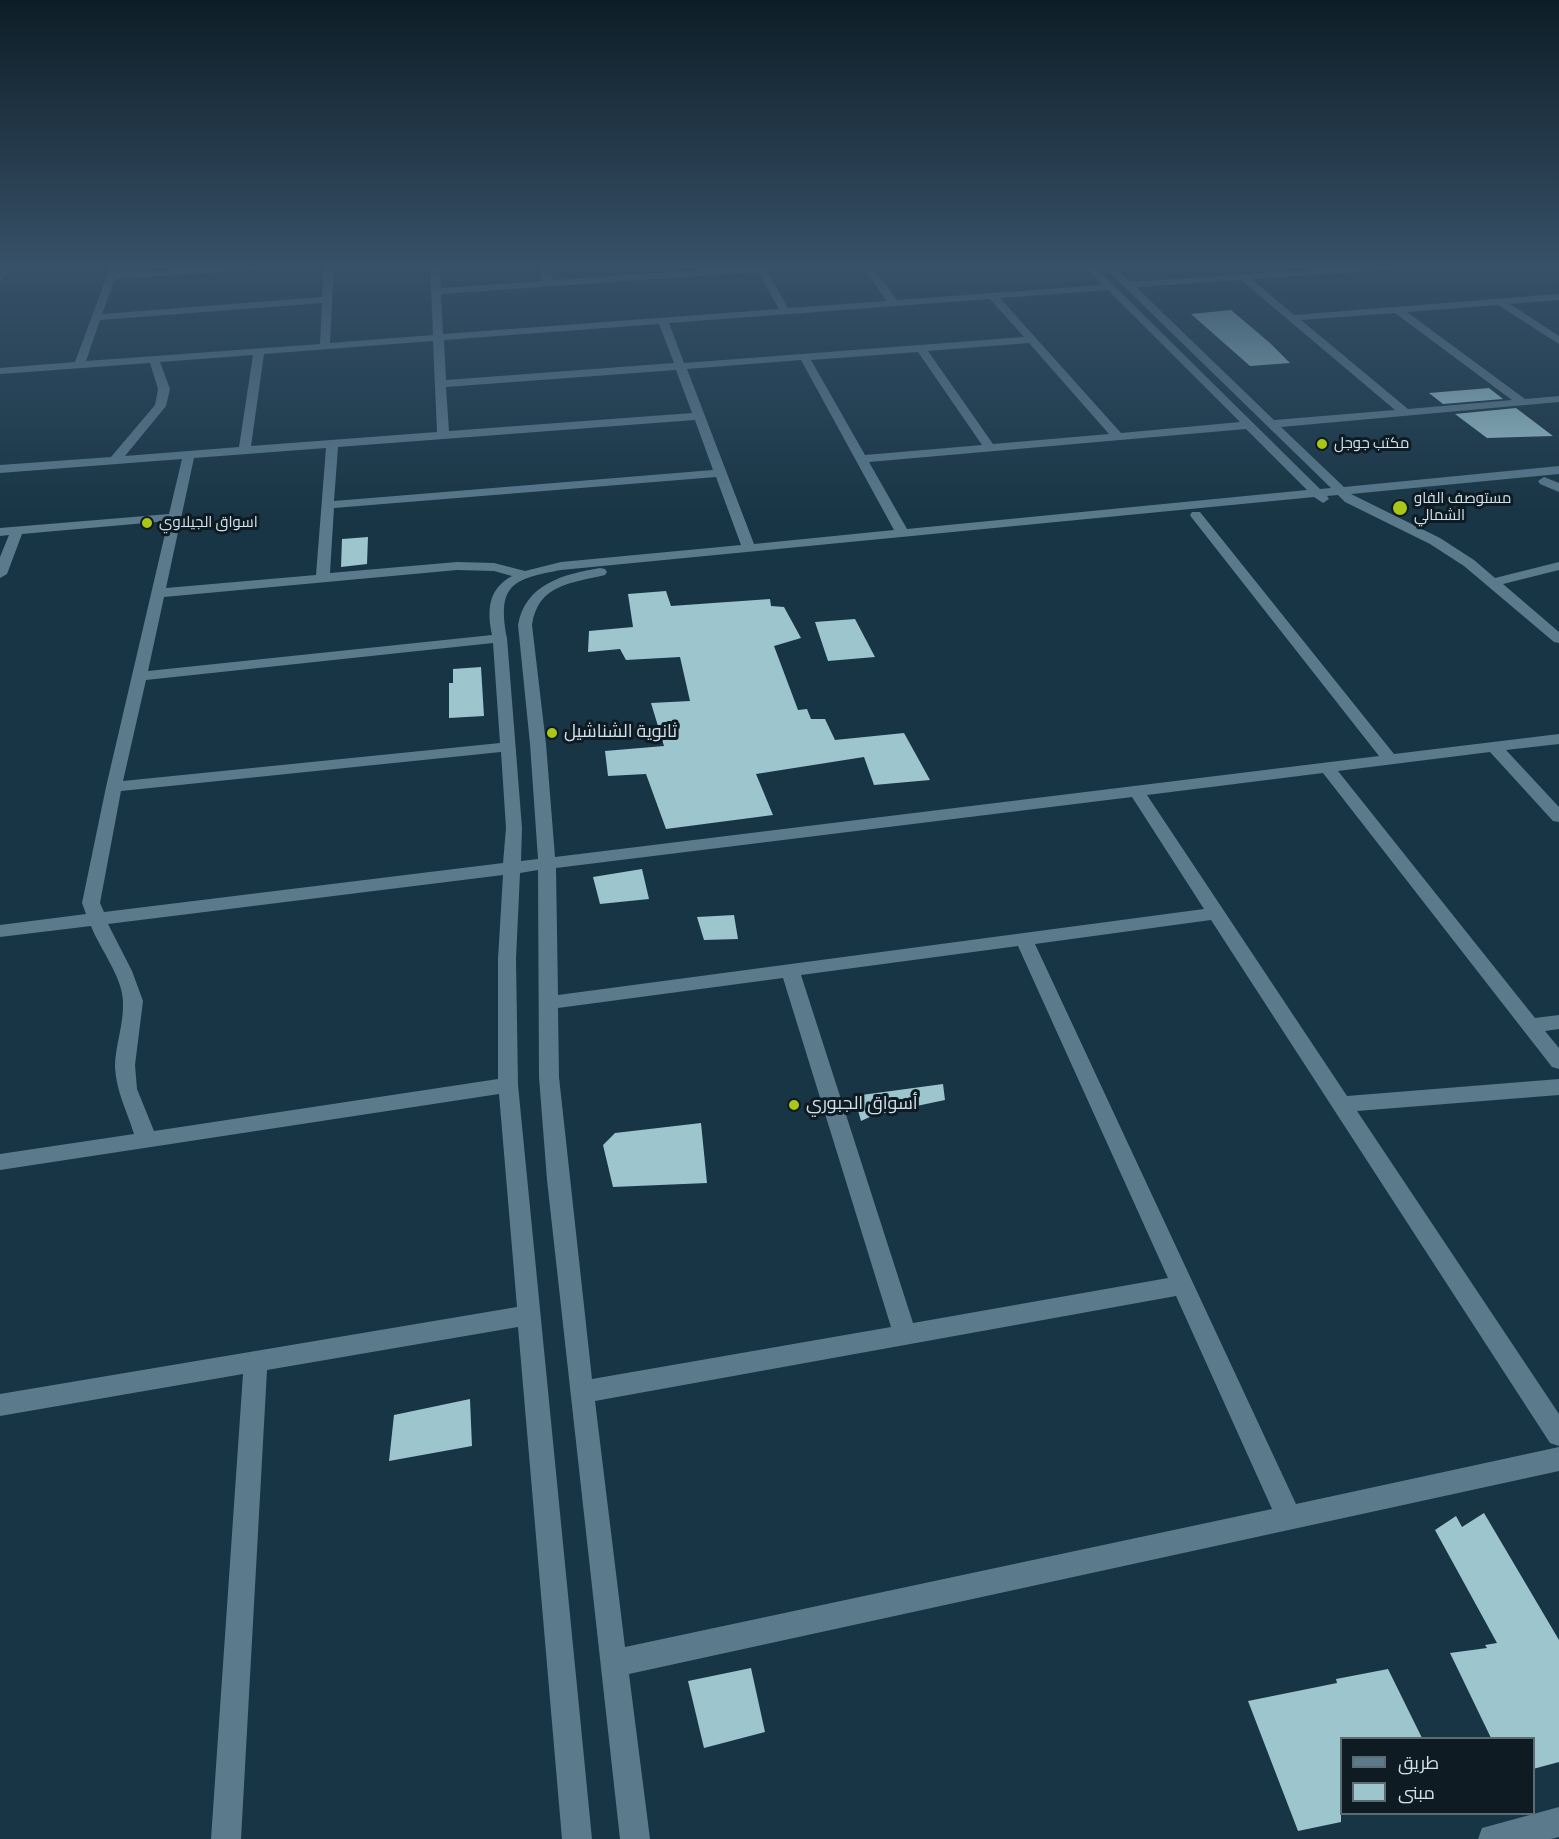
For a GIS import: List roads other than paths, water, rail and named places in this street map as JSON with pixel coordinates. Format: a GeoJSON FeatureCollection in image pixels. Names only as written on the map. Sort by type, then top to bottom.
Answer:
{"type":"FeatureCollection","features":[{"type":"Feature","properties":{"kind":"street"},"geometry":{"type":"LineString","coordinates":[[79,365],[84,351]]}},
{"type":"Feature","properties":{"kind":"street"},"geometry":{"type":"LineString","coordinates":[[0,371],[259,351],[244,450]]}},
{"type":"Feature","properties":{"kind":"street"},"geometry":{"type":"LineString","coordinates":[[440,351],[443,435]]}},
{"type":"Feature","properties":{"kind":"street"},"geometry":{"type":"LineString","coordinates":[[674,351],[748,546]]}},
{"type":"Feature","properties":{"kind":"street"},"geometry":{"type":"LineString","coordinates":[[441,384],[884,351]]}},
{"type":"Feature","properties":{"kind":"street"},"geometry":{"type":"LineString","coordinates":[[923,351],[990,448]]}},
{"type":"Feature","properties":{"kind":"street"},"geometry":{"type":"LineString","coordinates":[[1042,351],[1118,437]]}},
{"type":"Feature","properties":{"kind":"street"},"geometry":{"type":"LineString","coordinates":[[1174,351],[1249,425],[1333,496],[1435,541],[1469,563],[1559,639]]}},
{"type":"Feature","properties":{"kind":"street"},"geometry":{"type":"LineString","coordinates":[[1196,351],[1271,424],[1333,496]]}},
{"type":"Feature","properties":{"kind":"street"},"geometry":{"type":"LineString","coordinates":[[1331,351],[1405,412]]}},
{"type":"Feature","properties":{"kind":"street"},"geometry":{"type":"LineString","coordinates":[[1453,351],[1522,402]]}},
{"type":"Feature","properties":{"kind":"street"},"geometry":{"type":"LineString","coordinates":[[804,357],[902,532]]}},
{"type":"Feature","properties":{"kind":"street"},"geometry":{"type":"LineString","coordinates":[[116,460],[160,406],[164,389],[154,359]]}},
{"type":"Feature","properties":{"kind":"street"},"geometry":{"type":"LineString","coordinates":[[1271,424],[1559,399]]}},
{"type":"Feature","properties":{"kind":"street"},"geometry":{"type":"LineString","coordinates":[[0,469],[699,416]]}},
{"type":"Feature","properties":{"kind":"street"},"geometry":{"type":"LineString","coordinates":[[862,459],[1249,425]]}},
{"type":"Feature","properties":{"kind":"street"},"geometry":{"type":"LineString","coordinates":[[323,578],[332,444]]}},
{"type":"Feature","properties":{"kind":"street"},"geometry":{"type":"LineString","coordinates":[[146,1140],[137,1110],[127,1089],[126,1065],[133,1001],[123,971],[105,939],[91,903],[114,787],[189,455]]}},
{"type":"Feature","properties":{"kind":"street"},"geometry":{"type":"LineString","coordinates":[[635,1839],[557,1169],[549,1077],[547,864],[525,614],[536,598],[556,584],[574,577],[615,570],[1196,515],[1333,496],[1559,470]]}},
{"type":"Feature","properties":{"kind":"street"},"geometry":{"type":"LineString","coordinates":[[328,505],[720,473]]}},
{"type":"Feature","properties":{"kind":"street"},"geometry":{"type":"LineString","coordinates":[[577,1839],[508,1085],[507,959],[513,868],[513,804],[500,638],[495,612],[500,592],[510,582],[526,575],[561,566],[748,546],[1333,496],[1554,483]]}},
{"type":"Feature","properties":{"kind":"street"},"geometry":{"type":"LineString","coordinates":[[1196,515],[1390,760]]}},
{"type":"Feature","properties":{"kind":"street"},"geometry":{"type":"LineString","coordinates":[[0,532],[175,518]]}},
{"type":"Feature","properties":{"kind":"street"},"geometry":{"type":"LineString","coordinates":[[0,574],[17,530]]}},
{"type":"Feature","properties":{"kind":"street"},"geometry":{"type":"LineString","coordinates":[[158,593],[476,566],[502,568],[526,575]]}},
{"type":"Feature","properties":{"kind":"street"},"geometry":{"type":"LineString","coordinates":[[1492,583],[1559,566]]}},
{"type":"Feature","properties":{"kind":"street"},"geometry":{"type":"LineString","coordinates":[[139,676],[500,638]]}},
{"type":"Feature","properties":{"kind":"street"},"geometry":{"type":"LineString","coordinates":[[0,931],[1559,739]]}},
{"type":"Feature","properties":{"kind":"street"},"geometry":{"type":"LineString","coordinates":[[114,787],[508,747]]}},
{"type":"Feature","properties":{"kind":"street"},"geometry":{"type":"LineString","coordinates":[[1494,747],[1559,817]]}},
{"type":"Feature","properties":{"kind":"street"},"geometry":{"type":"LineString","coordinates":[[1327,768],[1559,1062]]}},
{"type":"Feature","properties":{"kind":"street"},"geometry":{"type":"LineString","coordinates":[[1136,791],[1559,1435]]}},
{"type":"Feature","properties":{"kind":"street"},"geometry":{"type":"LineString","coordinates":[[547,1003],[1216,913]]}},
{"type":"Feature","properties":{"kind":"street"},"geometry":{"type":"LineString","coordinates":[[1024,939],[1289,1518]]}},
{"type":"Feature","properties":{"kind":"street"},"geometry":{"type":"LineString","coordinates":[[790,970],[905,1335]]}},
{"type":"Feature","properties":{"kind":"street"},"geometry":{"type":"LineString","coordinates":[[1531,1026],[1559,1022]]}},
{"type":"Feature","properties":{"kind":"street"},"geometry":{"type":"LineString","coordinates":[[0,1162],[508,1085]]}},
{"type":"Feature","properties":{"kind":"street"},"geometry":{"type":"LineString","coordinates":[[1342,1104],[1559,1087]]}},
{"type":"Feature","properties":{"kind":"street"},"geometry":{"type":"LineString","coordinates":[[582,1392],[1183,1285]]}},
{"type":"Feature","properties":{"kind":"street"},"geometry":{"type":"LineString","coordinates":[[0,1405],[530,1315]]}},
{"type":"Feature","properties":{"kind":"street"},"geometry":{"type":"LineString","coordinates":[[226,1839],[256,1362]]}},
{"type":"Feature","properties":{"kind":"street"},"geometry":{"type":"LineString","coordinates":[[614,1663],[1559,1459]]}},
{"type":"Feature","properties":{"kind":"street"},"geometry":{"type":"LineString","coordinates":[[1493,1839],[1559,1822]]}},
{"type":"Feature","properties":{"kind":"place","name":"مكتب جوجل"},"geometry":{"type":"Point","coordinates":[1322,444]}},
{"type":"Feature","properties":{"kind":"place","name":"مستوصف الفاو الشمالي"},"geometry":{"type":"Point","coordinates":[1400,508]}},
{"type":"Feature","properties":{"kind":"place","name":"اسواق الجيلاوي"},"geometry":{"type":"Point","coordinates":[147,523]}},
{"type":"Feature","properties":{"kind":"place","name":"ثانوية الشناشيل"},"geometry":{"type":"Point","coordinates":[552,733]}},
{"type":"Feature","properties":{"kind":"place","name":"أسواق الجبوري"},"geometry":{"type":"Point","coordinates":[794,1105]}}]}
